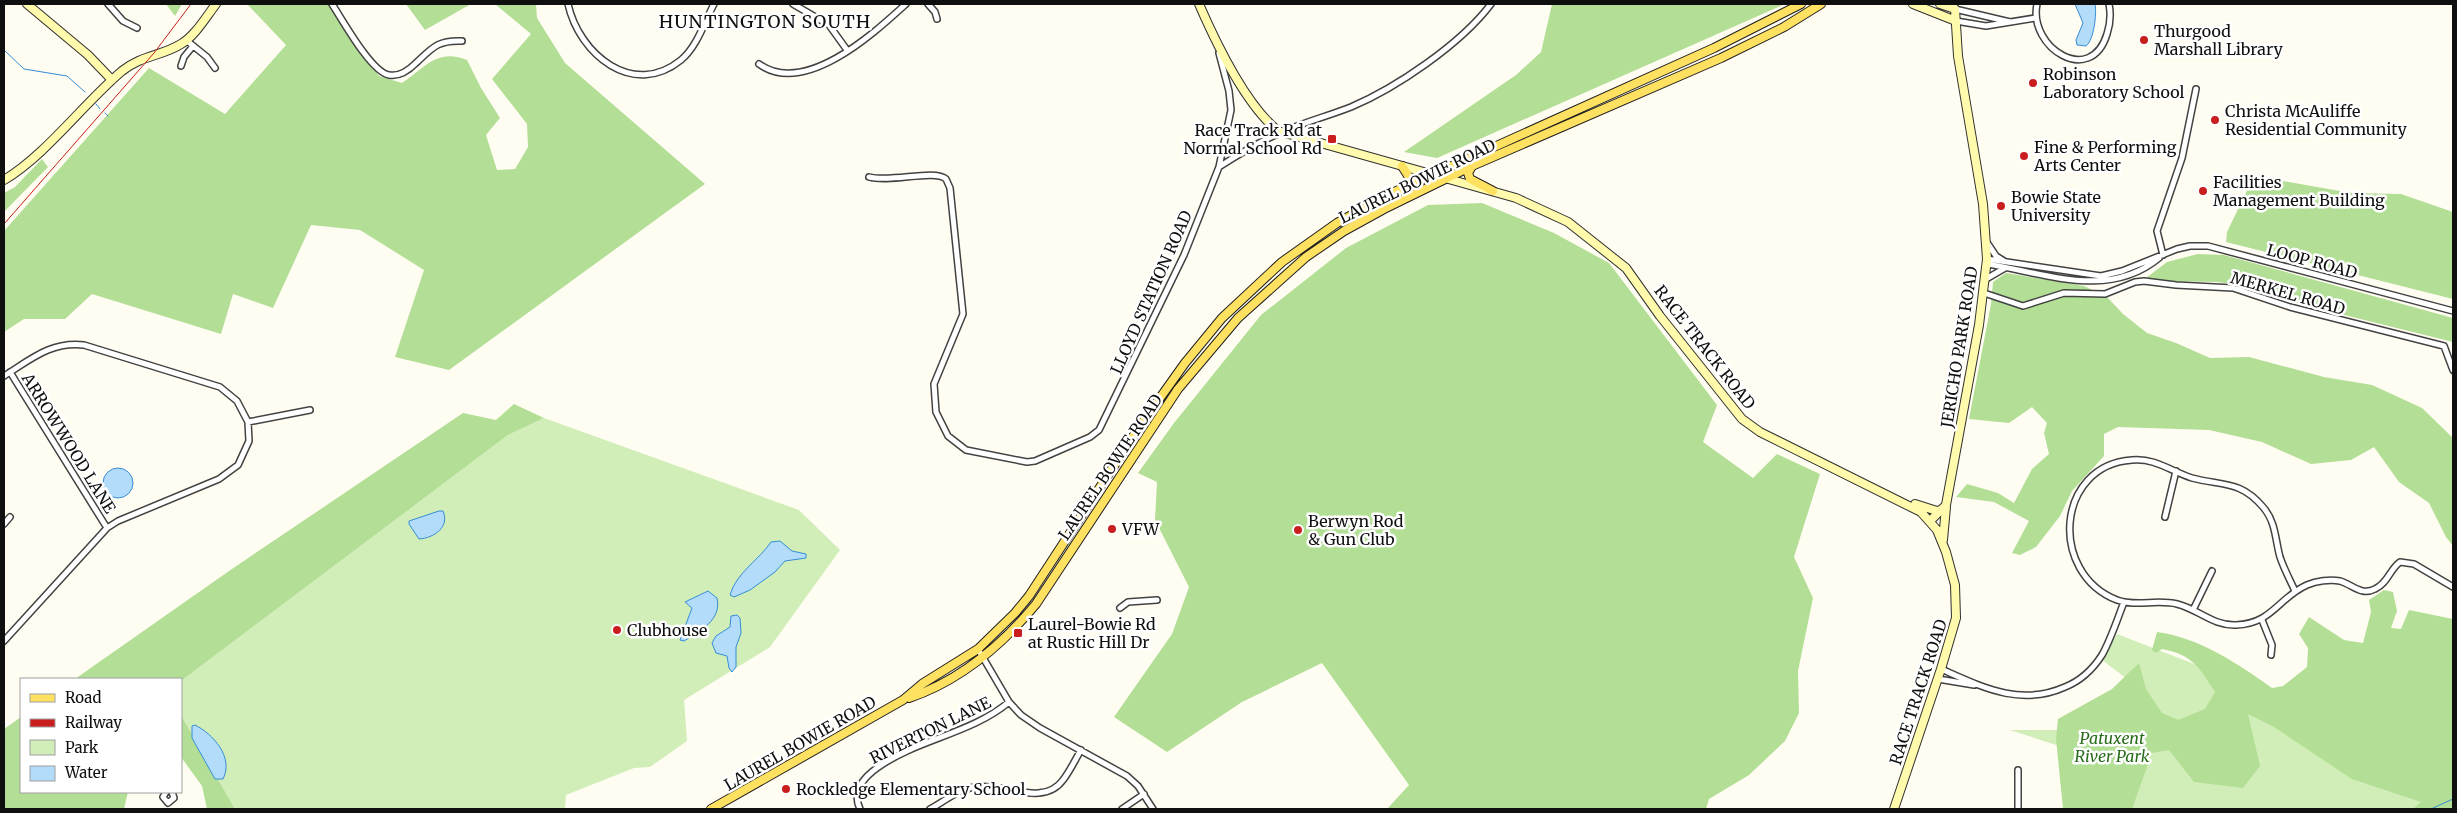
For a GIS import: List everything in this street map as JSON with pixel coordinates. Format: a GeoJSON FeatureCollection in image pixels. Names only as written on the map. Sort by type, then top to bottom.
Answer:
{"type":"FeatureCollection","features":[{"type":"Feature","properties":{"kind":"main road","name":"LAUREL BOWIE ROAD"},"geometry":{"type":"LineString","coordinates":[[903,700],[922,684],[978,649],[1000,629],[1029,596],[1167,387],[1222,318],[1255,285],[1306,243],[1336,223],[1408,185],[1714,48],[1801,4]]}},
{"type":"Feature","properties":{"kind":"main road","name":"LAUREL BOWIE ROAD"},"geometry":{"type":"LineString","coordinates":[[711,809],[903,700],[926,692],[982,657],[1012,631],[1036,604],[1178,389],[1238,318],[1288,271],[1325,243],[1367,218],[1446,178],[1721,58],[1784,28],[1822,4]]}},
{"type":"Feature","properties":{"kind":"main road"},"geometry":{"type":"LineString","coordinates":[[1402,166],[1409,177],[1408,185]]}},
{"type":"Feature","properties":{"kind":"main road"},"geometry":{"type":"LineString","coordinates":[[1472,166],[1468,173],[1470,179],[1493,191]]}},
{"type":"Feature","properties":{"kind":"street"},"geometry":{"type":"LineString","coordinates":[[27,4],[88,55],[112,80]]}},
{"type":"Feature","properties":{"kind":"street"},"geometry":{"type":"LineString","coordinates":[[108,4],[123,21],[138,28]]}},
{"type":"Feature","properties":{"kind":"street"},"geometry":{"type":"LineString","coordinates":[[4,180],[27,163],[112,80],[140,60],[154,53],[170,49],[186,40],[216,4]]}},
{"type":"Feature","properties":{"kind":"street"},"geometry":{"type":"LineString","coordinates":[[332,4],[368,57],[386,74],[404,73],[443,41],[462,41]]}},
{"type":"Feature","properties":{"kind":"street"},"geometry":{"type":"LineString","coordinates":[[568,4],[574,25],[588,46],[614,68],[634,74],[656,71],[682,59],[693,44],[714,4]]}},
{"type":"Feature","properties":{"kind":"street"},"geometry":{"type":"LineString","coordinates":[[793,4],[828,25],[847,50]]}},
{"type":"Feature","properties":{"kind":"street"},"geometry":{"type":"LineString","coordinates":[[759,64],[766,69],[778,72],[805,72],[819,67],[874,32],[906,4]]}},
{"type":"Feature","properties":{"kind":"street"},"geometry":{"type":"LineString","coordinates":[[928,4],[936,12],[937,20]]}},
{"type":"Feature","properties":{"kind":"street","name":"RACE TRACK ROAD"},"geometry":{"type":"LineString","coordinates":[[1199,4],[1216,42],[1258,110],[1266,121],[1280,132],[1493,191],[1528,202],[1568,222],[1626,268],[1666,324],[1735,410],[1750,425],[1857,482],[1921,512],[1930,521],[1944,547],[1954,575],[1957,610],[1938,679],[1894,809]]}},
{"type":"Feature","properties":{"kind":"street"},"geometry":{"type":"LineString","coordinates":[[1220,165],[1280,132],[1350,107],[1390,87],[1458,38],[1478,20],[1491,4]]}},
{"type":"Feature","properties":{"kind":"street"},"geometry":{"type":"LineString","coordinates":[[1913,4],[1956,21],[1986,26],[2035,18]]}},
{"type":"Feature","properties":{"kind":"street"},"geometry":{"type":"LineString","coordinates":[[1940,4],[1954,6],[2010,22]]}},
{"type":"Feature","properties":{"kind":"street"},"geometry":{"type":"LineString","coordinates":[[2037,4],[2035,18],[2040,34],[2050,47],[2070,58],[2087,59],[2098,53],[2103,45],[2108,28],[2109,4]]}},
{"type":"Feature","properties":{"kind":"street","name":"JERICHO PARK ROAD"},"geometry":{"type":"LineString","coordinates":[[1944,547],[1943,525],[1945,507],[1984,293],[1987,261],[1986,236],[1977,164],[1962,86],[1954,6]]}},
{"type":"Feature","properties":{"kind":"street"},"geometry":{"type":"LineString","coordinates":[[186,40],[207,57],[215,68]]}},
{"type":"Feature","properties":{"kind":"street","name":"LLOYD STATION ROAD"},"geometry":{"type":"LineString","coordinates":[[869,176],[887,180],[934,174],[943,176],[948,183],[964,314],[934,384],[934,400],[938,419],[948,436],[966,450],[1027,462],[1035,461],[1090,437],[1099,430],[1184,255],[1220,165],[1230,110],[1229,91],[1216,42]]}},
{"type":"Feature","properties":{"kind":"street"},"geometry":{"type":"LineString","coordinates":[[180,66],[184,57],[193,46]]}},
{"type":"Feature","properties":{"kind":"street"},"geometry":{"type":"LineString","coordinates":[[2164,255],[2157,231],[2182,158],[2196,89]]}},
{"type":"Feature","properties":{"kind":"street"},"geometry":{"type":"LineString","coordinates":[[1986,236],[1990,249],[2006,265],[1986,279]]}},
{"type":"Feature","properties":{"kind":"street","name":"LOOP ROAD"},"geometry":{"type":"LineString","coordinates":[[1987,261],[2101,276],[2122,271],[2190,246],[2208,246],[2453,312]]}},
{"type":"Feature","properties":{"kind":"street","name":"MERKEL ROAD"},"geometry":{"type":"LineString","coordinates":[[1984,293],[2023,306],[2064,293],[2105,294],[2144,280],[2176,285],[2233,288],[2290,308],[2444,346],[2453,370]]}},
{"type":"Feature","properties":{"kind":"street"},"geometry":{"type":"LineString","coordinates":[[4,376],[48,349],[66,344],[84,345],[220,387],[237,401],[248,422],[247,448],[242,460],[230,473],[118,520],[107,528],[4,641]]}},
{"type":"Feature","properties":{"kind":"street","name":"ARROWWOOD LANE"},"geometry":{"type":"LineString","coordinates":[[10,372],[107,528]]}},
{"type":"Feature","properties":{"kind":"street"},"geometry":{"type":"LineString","coordinates":[[248,422],[310,410]]}},
{"type":"Feature","properties":{"kind":"street"},"geometry":{"type":"LineString","coordinates":[[2296,591],[2281,559],[2273,523],[2258,502],[2234,486],[2192,478],[2158,462],[2131,460],[2114,464],[2088,481],[2071,512],[2070,545],[2076,564],[2101,591],[2124,602],[2166,602],[2193,610],[2206,618],[2228,625],[2262,620],[2296,591],[2317,582],[2336,580],[2366,592],[2386,582],[2397,564],[2405,562],[2414,564],[2453,587]]}},
{"type":"Feature","properties":{"kind":"street"},"geometry":{"type":"LineString","coordinates":[[2164,517],[2176,471]]}},
{"type":"Feature","properties":{"kind":"street"},"geometry":{"type":"LineString","coordinates":[[1902,502],[1937,511],[1945,507]]}},
{"type":"Feature","properties":{"kind":"street"},"geometry":{"type":"LineString","coordinates":[[1930,521],[1945,507]]}},
{"type":"Feature","properties":{"kind":"street"},"geometry":{"type":"LineString","coordinates":[[4,524],[10,517]]}},
{"type":"Feature","properties":{"kind":"street"},"geometry":{"type":"LineString","coordinates":[[2193,610],[2212,571]]}},
{"type":"Feature","properties":{"kind":"street"},"geometry":{"type":"LineString","coordinates":[[1120,608],[1128,602],[1157,600]]}},
{"type":"Feature","properties":{"kind":"street"},"geometry":{"type":"LineString","coordinates":[[1941,669],[1979,686],[2008,695],[2025,697],[2054,692],[2078,680],[2102,655],[2124,602]]}},
{"type":"Feature","properties":{"kind":"street"},"geometry":{"type":"LineString","coordinates":[[2262,620],[2272,646],[2271,655]]}},
{"type":"Feature","properties":{"kind":"street"},"geometry":{"type":"LineString","coordinates":[[978,649],[1009,702],[1029,721],[1127,776],[1144,794],[1153,809]]}},
{"type":"Feature","properties":{"kind":"street"},"geometry":{"type":"LineString","coordinates":[[1938,679],[1979,686]]}},
{"type":"Feature","properties":{"kind":"street","name":"RIVERTON LANE"},"geometry":{"type":"LineString","coordinates":[[860,809],[857,798],[859,788],[867,775],[880,766],[956,729],[988,718],[1009,702]]}},
{"type":"Feature","properties":{"kind":"street"},"geometry":{"type":"LineString","coordinates":[[930,809],[976,786],[991,786],[1030,793],[1049,791],[1063,780],[1081,750]]}},
{"type":"Feature","properties":{"kind":"street"},"geometry":{"type":"LineString","coordinates":[[2018,770],[2018,809]]}},
{"type":"Feature","properties":{"kind":"street"},"geometry":{"type":"LineString","coordinates":[[166,793],[163,798],[170,802],[174,809]]}},
{"type":"Feature","properties":{"kind":"street"},"geometry":{"type":"LineString","coordinates":[[170,802],[174,798],[172,793]]}},
{"type":"Feature","properties":{"kind":"street"},"geometry":{"type":"LineString","coordinates":[[1122,809],[1144,794]]}},
{"type":"Feature","properties":{"kind":"green space"},"geometry":{"type":"Polygon","coordinates":[[[166,4],[182,4],[175,16],[166,4]]]}},
{"type":"Feature","properties":{"kind":"green space"},"geometry":{"type":"Polygon","coordinates":[[[247,4],[329,4],[379,76],[402,83],[432,61],[440,58],[448,56],[467,60],[481,88],[500,118],[486,135],[497,170],[515,169],[528,147],[527,124],[492,79],[531,34],[495,4],[536,4],[537,18],[565,63],[705,184],[449,370],[395,357],[424,270],[360,230],[311,225],[273,308],[233,294],[221,334],[92,294],[65,319],[24,319],[4,332],[4,231],[149,68],[225,114],[286,45],[247,4]]]}},
{"type":"Feature","properties":{"kind":"green space"},"geometry":{"type":"Polygon","coordinates":[[[406,4],[471,4],[425,30],[406,4]]]}},
{"type":"Feature","properties":{"kind":"green space"},"geometry":{"type":"Polygon","coordinates":[[[1552,4],[1785,4],[1437,158],[1404,152],[1516,75],[1541,52],[1552,4]]]}},
{"type":"Feature","properties":{"kind":"green space"},"geometry":{"type":"Polygon","coordinates":[[[42,159],[48,167],[4,212],[4,193],[15,187],[42,159]]]}},
{"type":"Feature","properties":{"kind":"green space"},"geometry":{"type":"Polygon","coordinates":[[[2254,176],[2351,193],[2401,194],[2453,212],[2453,299],[2226,242],[2227,232],[2254,176]]]}},
{"type":"Feature","properties":{"kind":"green space"},"geometry":{"type":"Polygon","coordinates":[[[1482,203],[1554,233],[1609,263],[1717,405],[1703,442],[1753,478],[1777,454],[1820,474],[1794,557],[1813,598],[1798,671],[1799,713],[1785,741],[1749,775],[1709,799],[1706,809],[1387,809],[1409,785],[1322,663],[1242,702],[1167,752],[1114,717],[1172,634],[1189,587],[1155,520],[1157,482],[1138,473],[1174,423],[1261,315],[1346,248],[1428,205],[1482,203]]]}},
{"type":"Feature","properties":{"kind":"green space"},"geometry":{"type":"Polygon","coordinates":[[[2198,254],[2224,255],[2453,318],[2453,342],[2280,299],[2252,287],[2218,282],[2164,281],[2146,278],[2167,262],[2198,254]]]}},
{"type":"Feature","properties":{"kind":"green space"},"geometry":{"type":"Polygon","coordinates":[[[2006,273],[2084,286],[2107,297],[2123,314],[2147,333],[2210,358],[2249,357],[2324,377],[2372,385],[2422,408],[2453,438],[2453,546],[2446,537],[2429,503],[2399,482],[2374,447],[2351,460],[2311,464],[2262,442],[2209,430],[2118,427],[2104,434],[2104,456],[2072,491],[2060,516],[2036,547],[2020,555],[2012,553],[2029,521],[1994,502],[1956,497],[1967,484],[1998,493],[2014,503],[2032,469],[2049,454],[2044,433],[2047,423],[2032,407],[2009,423],[1969,419],[1991,304],[1993,282],[2006,273]]]}},
{"type":"Feature","properties":{"kind":"green space"},"geometry":{"type":"Polygon","coordinates":[[[514,404],[544,418],[508,435],[182,680],[182,678],[76,678],[229,571],[463,413],[496,420],[514,404]]]}},
{"type":"Feature","properties":{"kind":"green space"},"geometry":{"type":"Polygon","coordinates":[[[544,418],[799,510],[840,550],[770,647],[684,700],[687,741],[650,767],[634,768],[566,795],[565,809],[235,809],[182,717],[182,680],[508,435],[544,418]]]}},
{"type":"Feature","properties":{"kind":"green space","name":"Patuxent River Park"},"geometry":{"type":"Polygon","coordinates":[[[2384,590],[2393,592],[2397,611],[2391,628],[2401,629],[2409,610],[2453,619],[2453,809],[2413,809],[2421,802],[2352,779],[2274,727],[2248,714],[2260,766],[2243,788],[2194,782],[2169,750],[2152,753],[2132,809],[2063,809],[2056,739],[2058,719],[2112,689],[2139,663],[2146,689],[2162,713],[2178,720],[2205,709],[2215,692],[2199,669],[2188,659],[2162,649],[2156,653],[2152,650],[2157,632],[2188,640],[2218,653],[2272,688],[2283,686],[2307,667],[2308,648],[2299,634],[2309,617],[2344,640],[2363,643],[2371,612],[2369,600],[2384,590]]]}},
{"type":"Feature","properties":{"kind":"green space","name":"Patuxent River Park"},"geometry":{"type":"Polygon","coordinates":[[[2117,634],[2202,667],[2453,809],[2080,809],[2081,753],[2010,730],[2078,730],[2139,688],[2102,660],[2117,634]]]}},
{"type":"Feature","properties":{"kind":"green space"},"geometry":{"type":"Polygon","coordinates":[[[182,717],[235,809],[207,809],[202,786],[182,758],[182,717]]]}},
{"type":"Feature","properties":{"kind":"green space"},"geometry":{"type":"Polygon","coordinates":[[[20,718],[20,793],[128,793],[124,809],[4,809],[4,729],[20,718]]]}},
{"type":"Feature","properties":{"kind":"water"},"geometry":{"type":"Polygon","coordinates":[[[2075,4],[2095,4],[2094,26],[2089,43],[2086,46],[2077,45],[2076,40],[2083,23],[2075,4]]]}},
{"type":"Feature","properties":{"kind":"water"},"geometry":{"type":"Polygon","coordinates":[[[118,468],[128,473],[133,483],[128,493],[118,498],[108,493],[103,483],[108,473],[118,468]]]}},
{"type":"Feature","properties":{"kind":"water"},"geometry":{"type":"Polygon","coordinates":[[[443,511],[445,517],[442,527],[435,534],[419,539],[409,521],[443,511]]]}},
{"type":"Feature","properties":{"kind":"water"},"geometry":{"type":"Polygon","coordinates":[[[780,541],[792,551],[806,554],[806,558],[785,561],[775,572],[750,590],[734,597],[730,595],[742,573],[771,542],[780,541]]]}},
{"type":"Feature","properties":{"kind":"water"},"geometry":{"type":"Polygon","coordinates":[[[708,591],[717,598],[718,606],[713,619],[697,633],[684,641],[680,640],[692,608],[685,602],[708,591]]]}},
{"type":"Feature","properties":{"kind":"water"},"geometry":{"type":"Polygon","coordinates":[[[737,615],[740,618],[741,633],[736,647],[736,667],[732,672],[729,668],[727,656],[716,653],[712,643],[716,636],[730,627],[731,616],[737,615]]]}},
{"type":"Feature","properties":{"kind":"water"},"geometry":{"type":"Polygon","coordinates":[[[195,725],[209,734],[220,747],[226,763],[223,779],[215,779],[192,738],[192,726],[195,725]]]}},
{"type":"Feature","properties":{"kind":"waterway"},"geometry":{"type":"LineString","coordinates":[[4,50],[24,69],[67,76],[85,92]]}},
{"type":"Feature","properties":{"kind":"waterway"},"geometry":{"type":"LineString","coordinates":[[96,104],[100,109]]}},
{"type":"Feature","properties":{"kind":"waterway"},"geometry":{"type":"LineString","coordinates":[[105,113],[108,116]]}},
{"type":"Feature","properties":{"kind":"waterway"},"geometry":{"type":"LineString","coordinates":[[2431,809],[2453,799]]}},
{"type":"Feature","properties":{"kind":"railway"},"geometry":{"type":"LineString","coordinates":[[4,224],[154,53],[191,4]]}},
{"type":"Feature","properties":{"kind":"place","name":"Thurgood Marshall Library"},"geometry":{"type":"Point","coordinates":[2144,40]}},
{"type":"Feature","properties":{"kind":"place","name":"Robinson Laboratory School"},"geometry":{"type":"Point","coordinates":[2033,83]}},
{"type":"Feature","properties":{"kind":"place","name":"Christa McAuliffe Residential Community"},"geometry":{"type":"Point","coordinates":[2215,120]}},
{"type":"Feature","properties":{"kind":"place","name":"Race Track Rd at Normal School Rd"},"geometry":{"type":"Point","coordinates":[1332,139]}},
{"type":"Feature","properties":{"kind":"place","name":"Fine & Performing Arts Center"},"geometry":{"type":"Point","coordinates":[2024,156]}},
{"type":"Feature","properties":{"kind":"place","name":"Facilities Management Building"},"geometry":{"type":"Point","coordinates":[2203,191]}},
{"type":"Feature","properties":{"kind":"place","name":"Bowie State University"},"geometry":{"type":"Point","coordinates":[2001,206]}},
{"type":"Feature","properties":{"kind":"place","name":"VFW"},"geometry":{"type":"Point","coordinates":[1112,529]}},
{"type":"Feature","properties":{"kind":"place","name":"Berwyn Rod & Gun Club"},"geometry":{"type":"Point","coordinates":[1298,530]}},
{"type":"Feature","properties":{"kind":"place","name":"Clubhouse"},"geometry":{"type":"Point","coordinates":[617,630]}},
{"type":"Feature","properties":{"kind":"place","name":"Laurel-Bowie Rd at Rustic Hill Dr"},"geometry":{"type":"Point","coordinates":[1018,633]}},
{"type":"Feature","properties":{"kind":"place","name":"Rockledge Elementary School"},"geometry":{"type":"Point","coordinates":[786,789]}},
{"type":"Feature","properties":{"kind":"district","name":"HUNTINGTON SOUTH"},"geometry":{"type":"Point","coordinates":[765,21]}}]}
